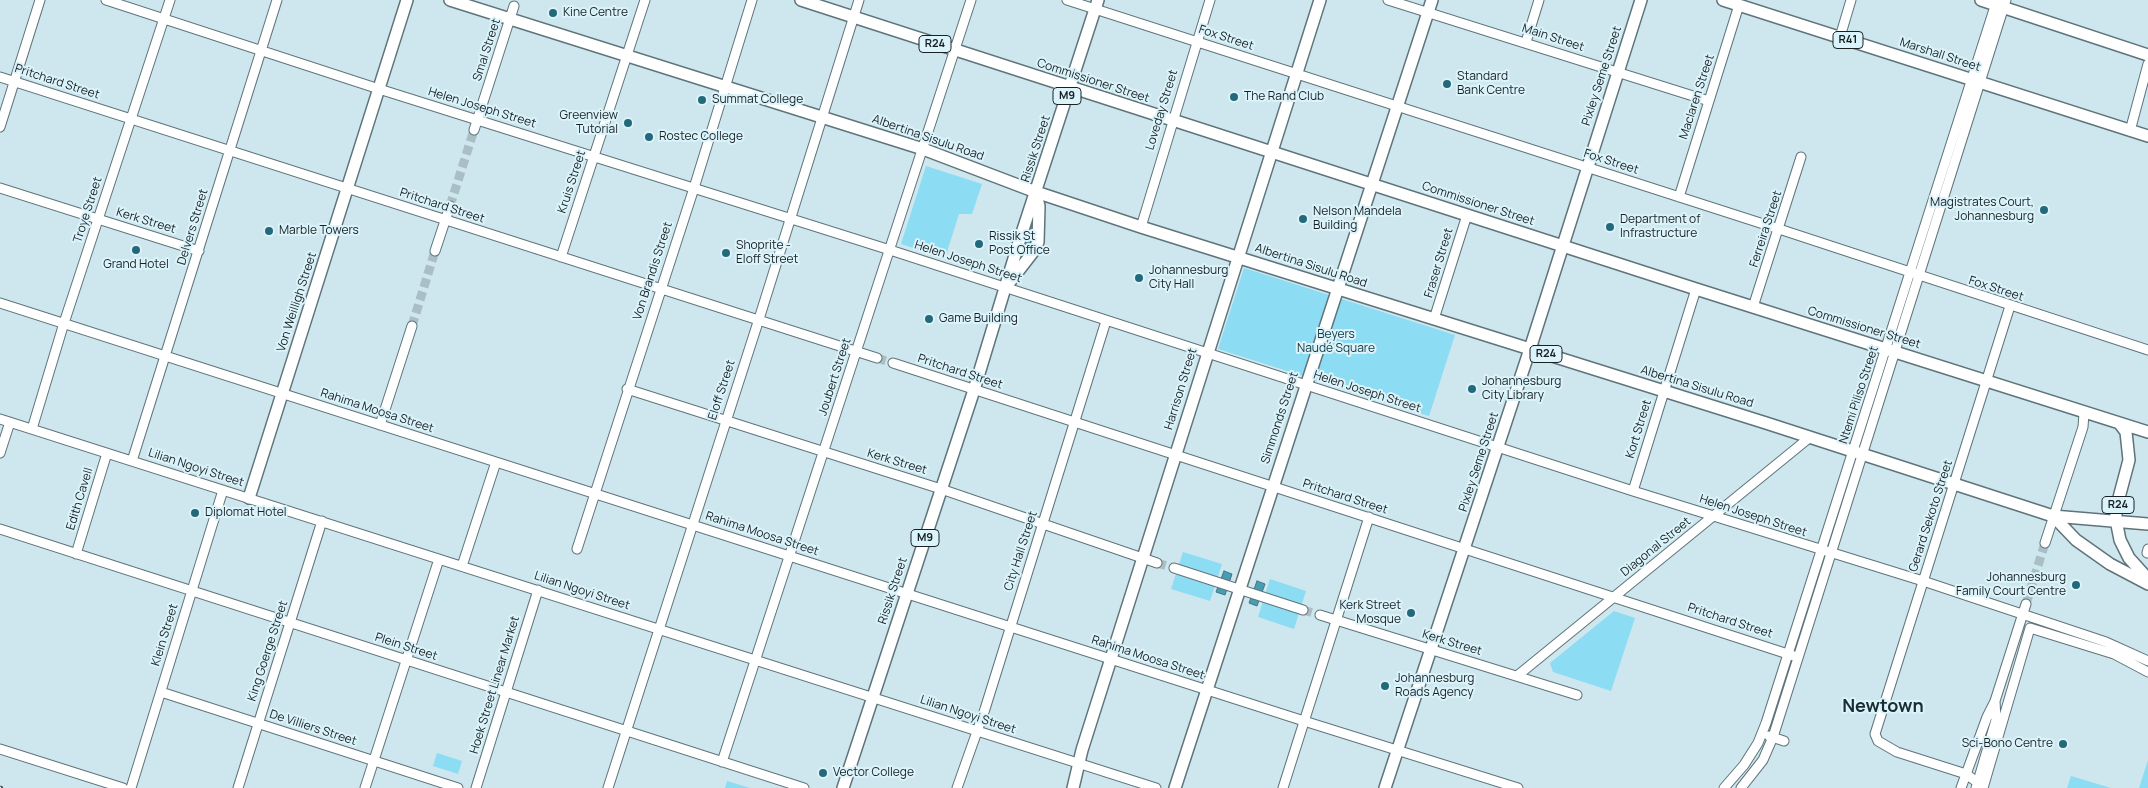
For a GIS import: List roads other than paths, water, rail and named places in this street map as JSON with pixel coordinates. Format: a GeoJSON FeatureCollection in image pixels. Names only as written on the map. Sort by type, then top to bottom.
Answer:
{"type":"FeatureCollection","features":[{"type":"Feature","properties":{"kind":"main road","name":"Von Weilligh Street"},"geometry":{"type":"LineString","coordinates":[[249,498],[407,0]]}},
{"type":"Feature","properties":{"kind":"main road","name":"Albertina Sisulu Road"},"geometry":{"type":"LineString","coordinates":[[450,0],[923,149],[1036,192],[1141,227],[1664,391],[2053,516],[2076,540],[2110,564],[2148,584]]}},
{"type":"Feature","properties":{"kind":"main road","name":"Commissioner Street"},"geometry":{"type":"LineString","coordinates":[[801,0],[1172,121],[2148,432]]}},
{"type":"Feature","properties":{"kind":"main road","name":"Harrison Street"},"geometry":{"type":"LineString","coordinates":[[1074,788],[1079,763],[1110,659],[1320,0]]}},
{"type":"Feature","properties":{"kind":"main road","name":"Simmonds Street"},"geometry":{"type":"LineString","coordinates":[[1175,788],[1432,0]]}},
{"type":"Feature","properties":{"kind":"main road","name":"Pixley Seme Street"},"geometry":{"type":"LineString","coordinates":[[1385,788],[1530,349],[1641,0]]}},
{"type":"Feature","properties":{"kind":"main road","name":"Marshall Street"},"geometry":{"type":"LineString","coordinates":[[1723,0],[2148,136]]}},
{"type":"Feature","properties":{"kind":"main road"},"geometry":{"type":"LineString","coordinates":[[1981,0],[2001,3],[2148,55]]}},
{"type":"Feature","properties":{"kind":"main road","name":"Rissik Street"},"geometry":{"type":"LineString","coordinates":[[842,788],[974,390],[1097,5]]}},
{"type":"Feature","properties":{"kind":"main road","name":"Rissik Street"},"geometry":{"type":"LineString","coordinates":[[1006,288],[1034,252],[1038,242],[1039,206],[1036,192]]}},
{"type":"Feature","properties":{"kind":"main road","name":"R24"},"geometry":{"type":"LineString","coordinates":[[2120,424],[2126,432],[2129,460],[2116,509],[2116,520],[2120,540],[2128,558],[2148,579]]}},
{"type":"Feature","properties":{"kind":"main road"},"geometry":{"type":"LineString","coordinates":[[2053,516],[2148,524]]}},
{"type":"Feature","properties":{"kind":"street"},"geometry":{"type":"LineString","coordinates":[[0,126],[40,0]]}},
{"type":"Feature","properties":{"kind":"street","name":"Helen Joseph Street"},"geometry":{"type":"LineString","coordinates":[[106,0],[379,89],[890,250],[1633,491],[1923,581],[2106,642],[2148,661]]}},
{"type":"Feature","properties":{"kind":"street","name":"Troye Street"},"geometry":{"type":"LineString","coordinates":[[32,429],[64,323],[170,0]]}},
{"type":"Feature","properties":{"kind":"street","name":"Delvers Street"},"geometry":{"type":"LineString","coordinates":[[132,461],[277,0]]}},
{"type":"Feature","properties":{"kind":"street","name":"Kruis Street"},"geometry":{"type":"LineString","coordinates":[[561,257],[645,0]]}},
{"type":"Feature","properties":{"kind":"street","name":"Von Brandis Street"},"geometry":{"type":"LineString","coordinates":[[577,550],[627,390],[694,188],[752,0]]}},
{"type":"Feature","properties":{"kind":"street","name":"Eloff Street"},"geometry":{"type":"LineString","coordinates":[[608,788],[860,0]]}},
{"type":"Feature","properties":{"kind":"street","name":"Joubert Street"},"geometry":{"type":"LineString","coordinates":[[722,762],[970,0]]}},
{"type":"Feature","properties":{"kind":"street","name":"Fox Street"},"geometry":{"type":"LineString","coordinates":[[1067,0],[1097,5],[1196,42],[1779,229],[2148,350]]}},
{"type":"Feature","properties":{"kind":"street","name":"Loveday Street"},"geometry":{"type":"LineString","coordinates":[[1141,227],[1210,0]]}},
{"type":"Feature","properties":{"kind":"street","name":"Main Street"},"geometry":{"type":"LineString","coordinates":[[1388,0],[1709,101]]}},
{"type":"Feature","properties":{"kind":"street"},"geometry":{"type":"LineString","coordinates":[[1526,42],[1540,0]]}},
{"type":"Feature","properties":{"kind":"street"},"geometry":{"type":"LineString","coordinates":[[1840,37],[1851,0]]}},
{"type":"Feature","properties":{"kind":"street","name":"Ntemi Piliso Street"},"geometry":{"type":"LineString","coordinates":[[1741,788],[1760,765],[1773,737],[1793,655],[2001,3]]}},
{"type":"Feature","properties":{"kind":"street","name":"Maclaren Street"},"geometry":{"type":"LineString","coordinates":[[1679,197],[1739,5]]}},
{"type":"Feature","properties":{"kind":"street","name":"Smal Street"},"geometry":{"type":"LineString","coordinates":[[474,130],[514,6]]}},
{"type":"Feature","properties":{"kind":"street"},"geometry":{"type":"LineString","coordinates":[[2130,131],[2148,64]]}},
{"type":"Feature","properties":{"kind":"street","name":"Pritchard Street"},"geometry":{"type":"LineString","coordinates":[[0,77],[877,358]]}},
{"type":"Feature","properties":{"kind":"street","name":"Ferreira Street"},"geometry":{"type":"LineString","coordinates":[[1753,307],[1801,157]]}},
{"type":"Feature","properties":{"kind":"street","name":"Kerk Street"},"geometry":{"type":"LineString","coordinates":[[0,188],[199,251]]}},
{"type":"Feature","properties":{"kind":"street"},"geometry":{"type":"LineString","coordinates":[[435,251],[450,206]]}},
{"type":"Feature","properties":{"kind":"street","name":"Fraser Street"},"geometry":{"type":"LineString","coordinates":[[1434,319],[1467,214]]}},
{"type":"Feature","properties":{"kind":"street","name":"Kort Street"},"geometry":{"type":"LineString","coordinates":[[1633,491],[1696,289]]}},
{"type":"Feature","properties":{"kind":"street","name":"Rahima Moosa Street"},"geometry":{"type":"LineString","coordinates":[[0,303],[1518,788]]}},
{"type":"Feature","properties":{"kind":"street","name":"Gerard Sekoto Street"},"geometry":{"type":"LineString","coordinates":[[1966,774],[1897,752],[1878,741],[1875,734],[2010,306]]}},
{"type":"Feature","properties":{"kind":"street","name":"City Hall Street"},"geometry":{"type":"LineString","coordinates":[[956,788],[977,731],[1106,321]]}},
{"type":"Feature","properties":{"kind":"street"},"geometry":{"type":"LineString","coordinates":[[380,425],[412,326]]}},
{"type":"Feature","properties":{"kind":"street","name":"Pritchard Street"},"geometry":{"type":"LineString","coordinates":[[893,363],[1793,655]]}},
{"type":"Feature","properties":{"kind":"street","name":"Kerk Street"},"geometry":{"type":"LineString","coordinates":[[627,390],[941,489],[1157,563]]}},
{"type":"Feature","properties":{"kind":"street"},"geometry":{"type":"LineString","coordinates":[[2045,543],[2053,516],[2055,500],[2084,413]]}},
{"type":"Feature","properties":{"kind":"street","name":"Lilian Ngoyi Street"},"geometry":{"type":"LineString","coordinates":[[0,419],[1156,788]]}},
{"type":"Feature","properties":{"kind":"street"},"geometry":{"type":"LineString","coordinates":[[0,453],[10,422]]}},
{"type":"Feature","properties":{"kind":"street","name":"Diagonal Street"},"geometry":{"type":"LineString","coordinates":[[1518,676],[1809,438]]}},
{"type":"Feature","properties":{"kind":"street","name":"Edith Cavell"},"geometry":{"type":"LineString","coordinates":[[76,554],[107,453]]}},
{"type":"Feature","properties":{"kind":"street"},"geometry":{"type":"LineString","coordinates":[[462,566],[496,462]]}},
{"type":"Feature","properties":{"kind":"street","name":"Klein Street"},"geometry":{"type":"LineString","coordinates":[[130,788],[223,490]]}},
{"type":"Feature","properties":{"kind":"street"},"geometry":{"type":"LineString","coordinates":[[1283,788],[1369,518]]}},
{"type":"Feature","properties":{"kind":"street","name":"King Goerge Street"},"geometry":{"type":"LineString","coordinates":[[238,788],[322,521]]}},
{"type":"Feature","properties":{"kind":"street","name":"Plein Street"},"geometry":{"type":"LineString","coordinates":[[0,529],[804,788]]}},
{"type":"Feature","properties":{"kind":"street"},"geometry":{"type":"LineString","coordinates":[[365,788],[439,559]]}},
{"type":"Feature","properties":{"kind":"street"},"geometry":{"type":"LineString","coordinates":[[1174,568],[1303,610]]}},
{"type":"Feature","properties":{"kind":"street","name":"Hoek Street Linear Market"},"geometry":{"type":"LineString","coordinates":[[476,788],[538,590]]}},
{"type":"Feature","properties":{"kind":"street"},"geometry":{"type":"LineString","coordinates":[[1961,788],[1987,717],[1996,701],[2026,604]]}},
{"type":"Feature","properties":{"kind":"street","name":"Kerk Street"},"geometry":{"type":"LineString","coordinates":[[1320,615],[1577,694]]}},
{"type":"Feature","properties":{"kind":"street"},"geometry":{"type":"LineString","coordinates":[[1979,786],[2030,628],[2114,654],[2148,672]]}},
{"type":"Feature","properties":{"kind":"street","name":"Ntemi Piliso Street"},"geometry":{"type":"LineString","coordinates":[[1724,788],[1744,765],[1762,733],[1793,655]]}},
{"type":"Feature","properties":{"kind":"street","name":"De Villiers Street"},"geometry":{"type":"LineString","coordinates":[[161,692],[458,788]]}},
{"type":"Feature","properties":{"kind":"street"},"geometry":{"type":"LineString","coordinates":[[1979,786],[1996,720],[1996,701]]}},
{"type":"Feature","properties":{"kind":"street"},"geometry":{"type":"LineString","coordinates":[[1762,733],[1784,741]]}},
{"type":"Feature","properties":{"kind":"street"},"geometry":{"type":"LineString","coordinates":[[0,749],[123,788]]}},
{"type":"Feature","properties":{"kind":"street"},"geometry":{"type":"LineString","coordinates":[[1966,774],[1979,786]]}},
{"type":"Feature","properties":{"kind":"tunnel"},"geometry":{"type":"LineString","coordinates":[[450,206],[474,130]]}},
{"type":"Feature","properties":{"kind":"tunnel"},"geometry":{"type":"LineString","coordinates":[[412,326],[435,251]]}},
{"type":"Feature","properties":{"kind":"tunnel"},"geometry":{"type":"LineString","coordinates":[[877,358],[893,363]]}},
{"type":"Feature","properties":{"kind":"tunnel"},"geometry":{"type":"LineString","coordinates":[[2026,604],[2045,543]]}},
{"type":"Feature","properties":{"kind":"tunnel"},"geometry":{"type":"LineString","coordinates":[[1157,563],[1174,568]]}},
{"type":"Feature","properties":{"kind":"tunnel"},"geometry":{"type":"LineString","coordinates":[[1303,610],[1320,615]]}},
{"type":"Feature","properties":{"kind":"place","name":"Kine Centre"},"geometry":{"type":"Point","coordinates":[553,13]}},
{"type":"Feature","properties":{"kind":"place","name":"Standard Bank Centre"},"geometry":{"type":"Point","coordinates":[1447,84]}},
{"type":"Feature","properties":{"kind":"place","name":"The Rand Club"},"geometry":{"type":"Point","coordinates":[1234,97]}},
{"type":"Feature","properties":{"kind":"place","name":"Summat College"},"geometry":{"type":"Point","coordinates":[702,100]}},
{"type":"Feature","properties":{"kind":"place","name":"Greenview Tutorial"},"geometry":{"type":"Point","coordinates":[628,123]}},
{"type":"Feature","properties":{"kind":"place","name":"Rostec College"},"geometry":{"type":"Point","coordinates":[649,137]}},
{"type":"Feature","properties":{"kind":"place","name":"Magistrates Court, Johannesburg"},"geometry":{"type":"Point","coordinates":[2044,210]}},
{"type":"Feature","properties":{"kind":"place","name":"Nelson Mandela Building"},"geometry":{"type":"Point","coordinates":[1303,219]}},
{"type":"Feature","properties":{"kind":"place","name":"Department of Infrastructure"},"geometry":{"type":"Point","coordinates":[1610,227]}},
{"type":"Feature","properties":{"kind":"place","name":"Marble Towers"},"geometry":{"type":"Point","coordinates":[269,231]}},
{"type":"Feature","properties":{"kind":"place","name":"Rissik St Post Office"},"geometry":{"type":"Point","coordinates":[979,244]}},
{"type":"Feature","properties":{"kind":"place","name":"Grand Hotel"},"geometry":{"type":"Point","coordinates":[136,250]}},
{"type":"Feature","properties":{"kind":"place","name":"Shoprite - Eloff Street"},"geometry":{"type":"Point","coordinates":[726,253]}},
{"type":"Feature","properties":{"kind":"place","name":"Johannesburg City Hall"},"geometry":{"type":"Point","coordinates":[1139,278]}},
{"type":"Feature","properties":{"kind":"place","name":"Game Building"},"geometry":{"type":"Point","coordinates":[929,319]}},
{"type":"Feature","properties":{"kind":"place","name":"Johannesburg City Library"},"geometry":{"type":"Point","coordinates":[1472,389]}},
{"type":"Feature","properties":{"kind":"place","name":"Diplomat Hotel"},"geometry":{"type":"Point","coordinates":[195,513]}},
{"type":"Feature","properties":{"kind":"place","name":"Johannesburg Family Court Centre"},"geometry":{"type":"Point","coordinates":[2076,585]}},
{"type":"Feature","properties":{"kind":"place","name":"Kerk Street Mosque"},"geometry":{"type":"Point","coordinates":[1411,613]}},
{"type":"Feature","properties":{"kind":"place","name":"Johannesburg Roads Agency"},"geometry":{"type":"Point","coordinates":[1385,686]}},
{"type":"Feature","properties":{"kind":"place","name":"Sci-Bono Centre"},"geometry":{"type":"Point","coordinates":[2063,744]}},
{"type":"Feature","properties":{"kind":"place","name":"Vector College"},"geometry":{"type":"Point","coordinates":[823,773]}},
{"type":"Feature","properties":{"kind":"district","name":"Newtown"},"geometry":{"type":"Point","coordinates":[1883,707]}},
{"type":"Feature","properties":{"kind":"park label","name":"Beyers Naudé Square"},"geometry":{"type":"Point","coordinates":[1336,342]}}]}
